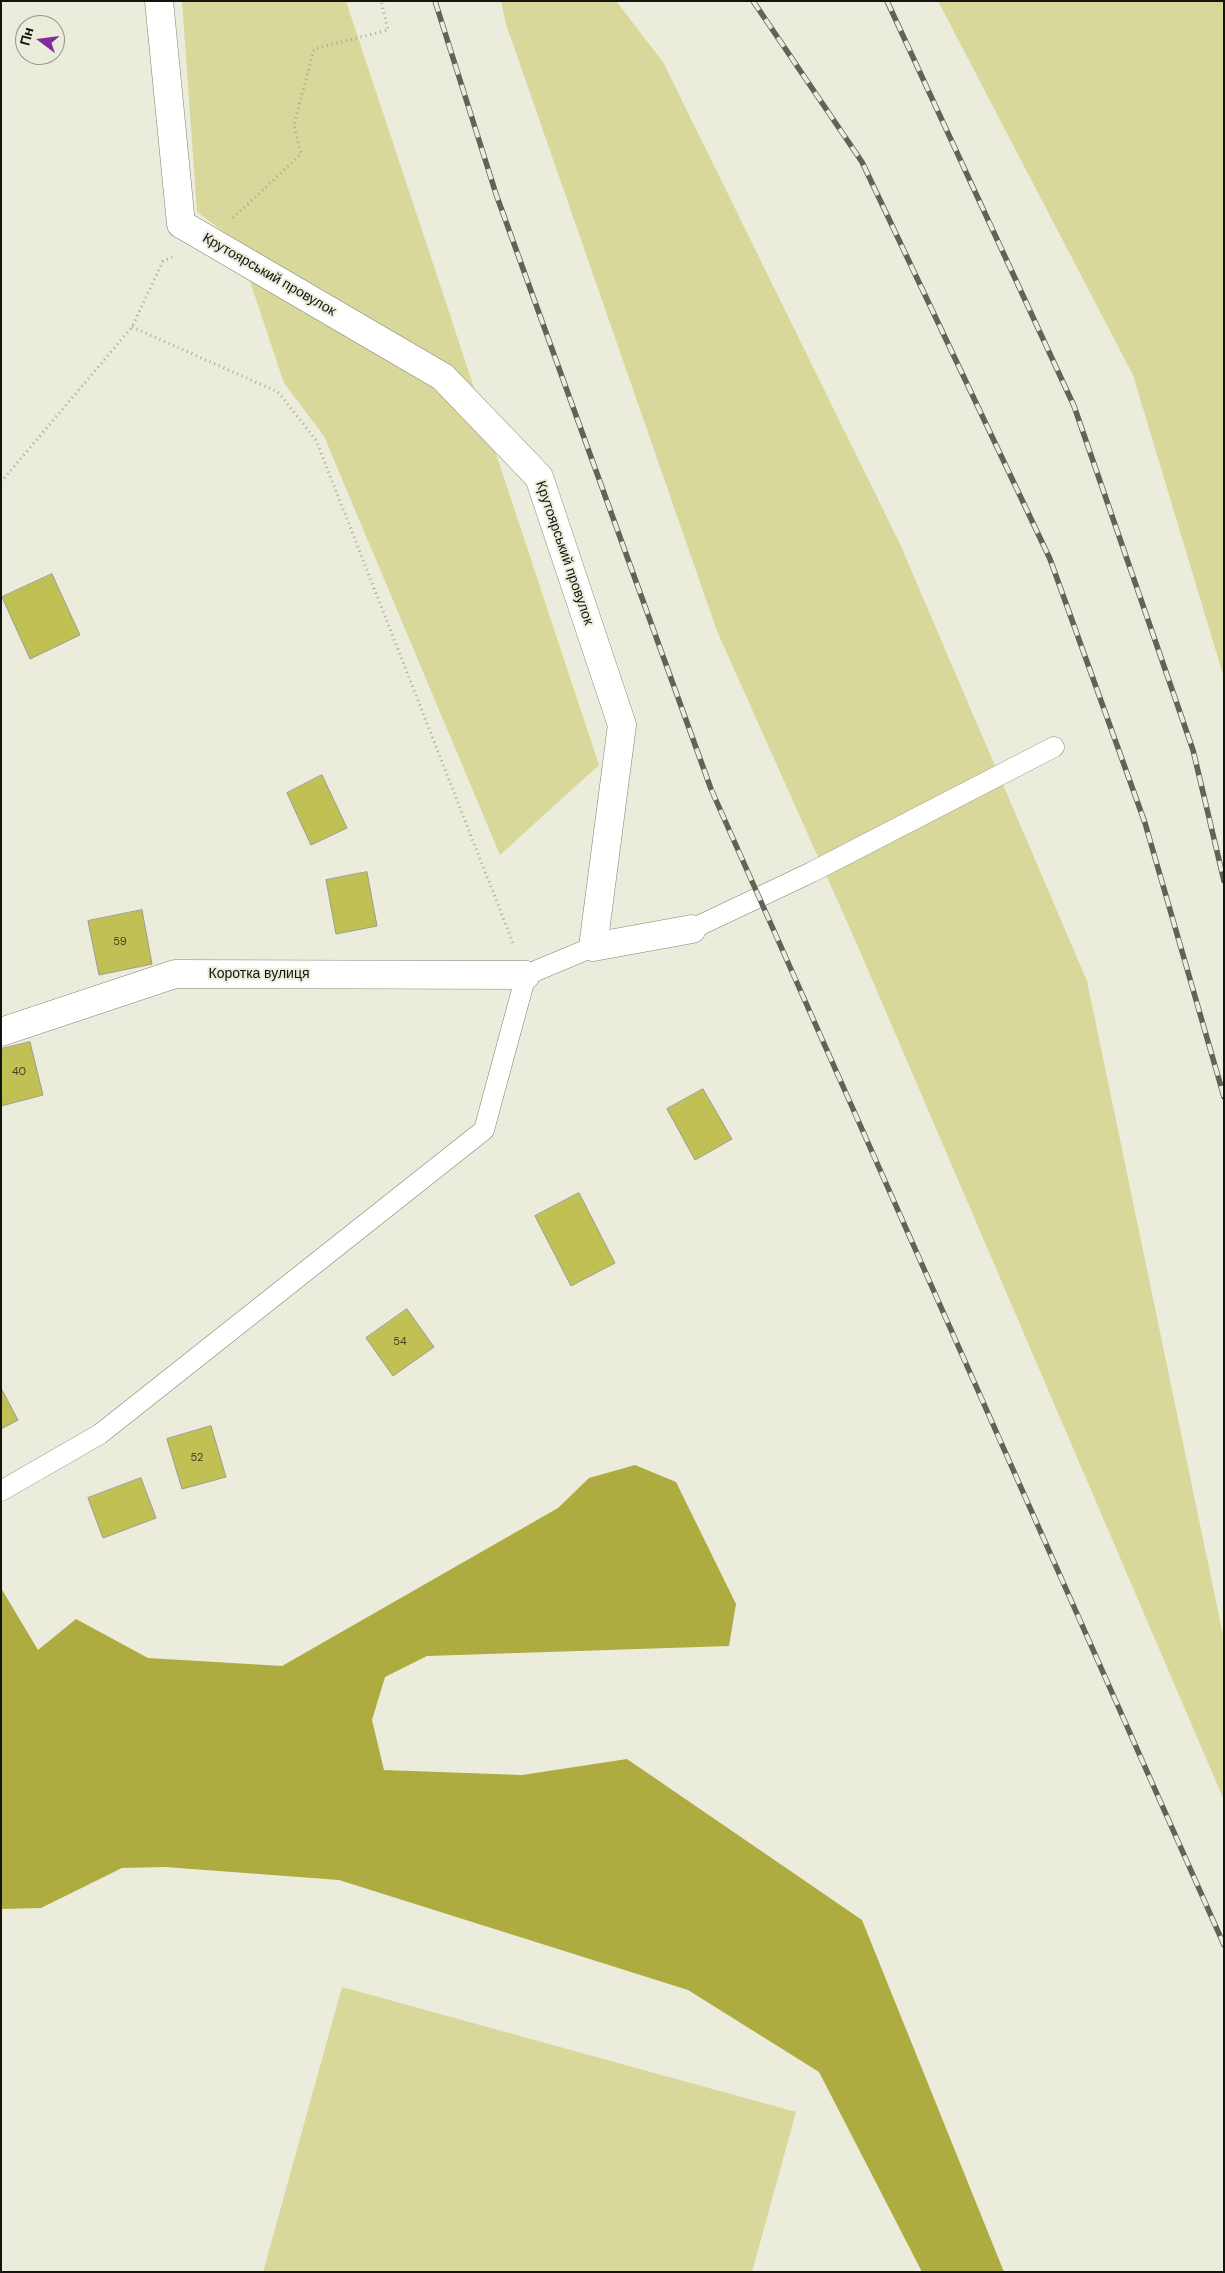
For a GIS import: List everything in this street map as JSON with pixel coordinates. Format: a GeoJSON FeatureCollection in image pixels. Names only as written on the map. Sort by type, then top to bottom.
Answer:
{"type":"FeatureCollection","features":[{"type":"Feature","properties":{"kind":"street","name":"Крутоярський провулок"},"geometry":{"type":"LineString","coordinates":[[159,1],[181,224],[443,377],[540,477],[622,725],[593,947]]}},
{"type":"Feature","properties":{"kind":"street"},"geometry":{"type":"LineString","coordinates":[[593,947],[692,929]]}},
{"type":"Feature","properties":{"kind":"street","name":"Коротка вулиця"},"geometry":{"type":"LineString","coordinates":[[1,1032],[175,974],[526,975]]}},
{"type":"Feature","properties":{"kind":"lane"},"geometry":{"type":"LineString","coordinates":[[692,929],[812,872],[1054,747]]}},
{"type":"Feature","properties":{"kind":"lane"},"geometry":{"type":"LineString","coordinates":[[1,1491],[100,1434],[484,1130],[526,975],[593,947]]}},
{"type":"Feature","properties":{"kind":"path"},"geometry":{"type":"LineString","coordinates":[[132,327],[278,392],[316,440],[526,975]]}},
{"type":"Feature","properties":{"kind":"green space"},"geometry":{"type":"Polygon","coordinates":[[[182,1],[346,1],[599,765],[500,855],[324,436],[284,383],[237,242],[197,212],[182,1]]]}},
{"type":"Feature","properties":{"kind":"green space"},"geometry":{"type":"Polygon","coordinates":[[[501,1],[616,1],[663,62],[900,544],[1087,981],[1224,1640],[1224,1800],[856,942],[717,631],[506,24],[501,1]]]}},
{"type":"Feature","properties":{"kind":"green space"},"geometry":{"type":"Polygon","coordinates":[[[938,1],[1224,1],[1224,678],[1133,375],[938,1]]]}},
{"type":"Feature","properties":{"kind":"green space"},"geometry":{"type":"Polygon","coordinates":[[[342,1987],[796,2112],[752,2272],[263,2272],[342,1987]]]}},
{"type":"Feature","properties":{"kind":"shaded area"},"geometry":{"type":"Polygon","coordinates":[[[635,1465],[676,1482],[736,1604],[729,1646],[427,1656],[385,1677],[372,1720],[384,1770],[522,1775],[627,1759],[862,1920],[1004,2272],[922,2272],[819,2072],[688,1990],[339,1880],[165,1867],[122,1868],[41,1908],[1,1909],[1,1588],[38,1650],[76,1619],[148,1658],[282,1666],[558,1508],[589,1478],[635,1465]]]}},
{"type":"Feature","properties":{"kind":"building"},"geometry":{"type":"Polygon","coordinates":[[[52,574],[80,635],[30,659],[2,597],[52,574]]]}},
{"type":"Feature","properties":{"kind":"building"},"geometry":{"type":"Polygon","coordinates":[[[322,775],[347,828],[311,845],[287,793],[322,775]]]}},
{"type":"Feature","properties":{"kind":"building"},"geometry":{"type":"Polygon","coordinates":[[[367,872],[377,926],[336,934],[326,880],[367,872]]]}},
{"type":"Feature","properties":{"kind":"building"},"geometry":{"type":"Polygon","coordinates":[[[142,910],[152,964],[99,975],[88,921],[142,910]]]}},
{"type":"Feature","properties":{"kind":"building"},"geometry":{"type":"Polygon","coordinates":[[[30,1042],[43,1095],[1,1106],[1,1049],[30,1042]]]}},
{"type":"Feature","properties":{"kind":"building"},"geometry":{"type":"Polygon","coordinates":[[[703,1089],[732,1139],[695,1160],[667,1109],[703,1089]]]}},
{"type":"Feature","properties":{"kind":"building"},"geometry":{"type":"Polygon","coordinates":[[[579,1193],[615,1263],[571,1286],[535,1216],[579,1193]]]}},
{"type":"Feature","properties":{"kind":"building"},"geometry":{"type":"Polygon","coordinates":[[[407,1309],[434,1347],[393,1376],[366,1338],[407,1309]]]}},
{"type":"Feature","properties":{"kind":"building"},"geometry":{"type":"Polygon","coordinates":[[[1,1388],[18,1420],[1,1429],[1,1388]]]}},
{"type":"Feature","properties":{"kind":"building"},"geometry":{"type":"Polygon","coordinates":[[[211,1426],[226,1477],[182,1489],[167,1439],[211,1426]]]}},
{"type":"Feature","properties":{"kind":"building"},"geometry":{"type":"Polygon","coordinates":[[[141,1478],[156,1518],[103,1538],[88,1498],[141,1478]]]}},
{"type":"Feature","properties":{"kind":"railway"},"geometry":{"type":"LineString","coordinates":[[435,1],[496,194],[711,789],[1224,1945]]}},
{"type":"Feature","properties":{"kind":"railway"},"geometry":{"type":"LineString","coordinates":[[753,1],[862,162],[1050,559],[1145,823],[1224,1097]]}},
{"type":"Feature","properties":{"kind":"railway"},"geometry":{"type":"LineString","coordinates":[[887,1],[1074,406],[1193,750],[1224,881]]}}]}
